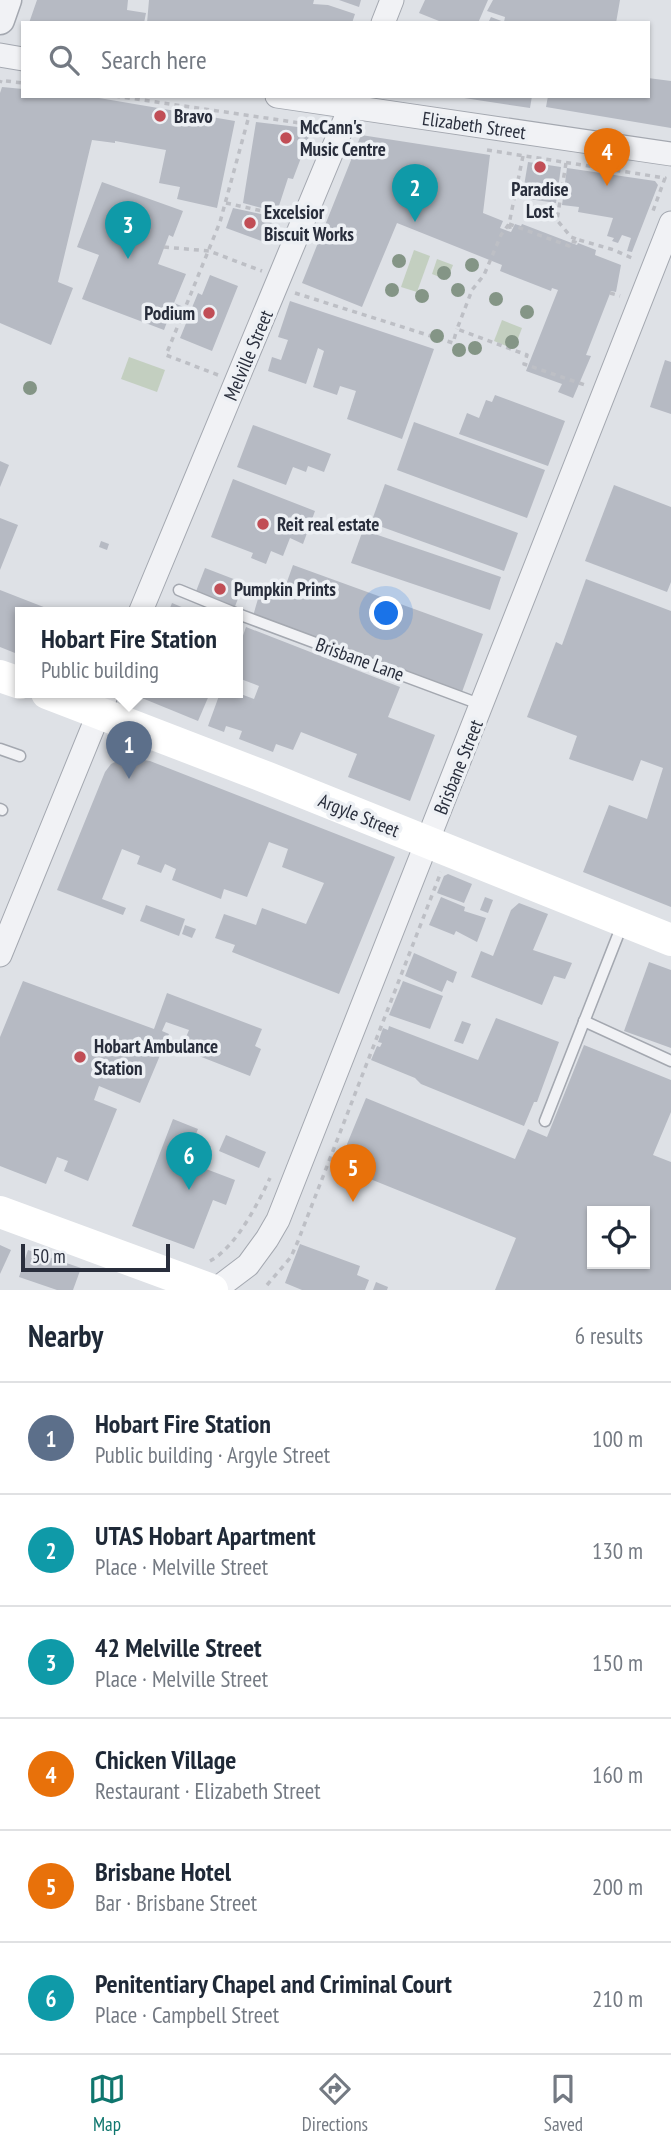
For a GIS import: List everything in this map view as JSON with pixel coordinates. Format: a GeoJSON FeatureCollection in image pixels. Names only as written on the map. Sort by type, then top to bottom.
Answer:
{"type":"FeatureCollection","features":[{"type":"Feature","properties":{"kind":"main road","name":"Argyle Street"},"geometry":{"type":"LineString","coordinates":[[75,698],[103,703],[435,857],[671,940]]}},
{"type":"Feature","properties":{"kind":"main road"},"geometry":{"type":"LineString","coordinates":[[0,1212],[214,1290]]}},
{"type":"Feature","properties":{"kind":"street"},"geometry":{"type":"LineString","coordinates":[[0,20],[7,0]]}},
{"type":"Feature","properties":{"kind":"street"},"geometry":{"type":"LineString","coordinates":[[384,21],[392,0]]}},
{"type":"Feature","properties":{"kind":"street"},"geometry":{"type":"LineString","coordinates":[[0,55],[21,59]]}},
{"type":"Feature","properties":{"kind":"street","name":"Elizabeth Street"},"geometry":{"type":"LineString","coordinates":[[302,98],[353,102],[671,154]]}},
{"type":"Feature","properties":{"kind":"street","name":"Melville Street"},"geometry":{"type":"LineString","coordinates":[[143,607],[236,382],[286,285],[304,221],[353,102]]}},
{"type":"Feature","properties":{"kind":"street","name":"Brisbane Street"},"geometry":{"type":"LineString","coordinates":[[214,1290],[248,1265],[278,1220],[435,857],[482,705],[662,219]]}},
{"type":"Feature","properties":{"kind":"street"},"geometry":{"type":"LineString","coordinates":[[0,955],[103,703]]}},
{"type":"Feature","properties":{"kind":"lane","name":"Brisbane Lane"},"geometry":{"type":"LineString","coordinates":[[179,590],[221,607]]}},
{"type":"Feature","properties":{"kind":"lane","name":"Brisbane Lane"},"geometry":{"type":"LineString","coordinates":[[243,616],[482,705]]}},
{"type":"Feature","properties":{"kind":"lane"},"geometry":{"type":"LineString","coordinates":[[0,749],[20,756]]}},
{"type":"Feature","properties":{"kind":"lane"},"geometry":{"type":"LineString","coordinates":[[545,1121],[624,922]]}},
{"type":"Feature","properties":{"kind":"lane"},"geometry":{"type":"LineString","coordinates":[[584,1021],[671,1061]]}},
{"type":"Feature","properties":{"kind":"path"},"geometry":{"type":"LineString","coordinates":[[2,81],[21,83]]}},
{"type":"Feature","properties":{"kind":"path"},"geometry":{"type":"LineString","coordinates":[[128,98],[342,129]]}},
{"type":"Feature","properties":{"kind":"path"},"geometry":{"type":"LineString","coordinates":[[236,382],[166,355],[209,251],[226,202],[249,116]]}},
{"type":"Feature","properties":{"kind":"path"},"geometry":{"type":"LineString","coordinates":[[483,150],[666,178],[662,219]]}},
{"type":"Feature","properties":{"kind":"path"},"geometry":{"type":"LineString","coordinates":[[511,232],[509,224],[523,156]]}},
{"type":"Feature","properties":{"kind":"path"},"geometry":{"type":"LineString","coordinates":[[566,162],[557,219],[571,237],[634,259],[639,248]]}},
{"type":"Feature","properties":{"kind":"path"},"geometry":{"type":"LineString","coordinates":[[226,202],[304,221]]}},
{"type":"Feature","properties":{"kind":"path"},"geometry":{"type":"LineString","coordinates":[[509,224],[568,247],[571,241],[575,242],[576,239]]}},
{"type":"Feature","properties":{"kind":"path"},"geometry":{"type":"LineString","coordinates":[[164,247],[209,251],[286,285],[453,343],[472,290],[484,275],[501,234],[509,224]]}},
{"type":"Feature","properties":{"kind":"path"},"geometry":{"type":"LineString","coordinates":[[610,293],[620,296],[625,284]]}},
{"type":"Feature","properties":{"kind":"path"},"geometry":{"type":"LineString","coordinates":[[457,329],[527,355],[524,364],[585,385],[584,388]]}},
{"type":"Feature","properties":{"kind":"path"},"geometry":{"type":"LineString","coordinates":[[268,1285],[291,1257],[298,1241],[435,857]]}},
{"type":"Feature","properties":{"kind":"green space"},"geometry":{"type":"Polygon","coordinates":[[[414,250],[430,256],[417,292],[401,287],[414,250]]]}},
{"type":"Feature","properties":{"kind":"green space"},"geometry":{"type":"Polygon","coordinates":[[[437,259],[453,265],[447,280],[432,274],[437,259]]]}},
{"type":"Feature","properties":{"kind":"green space"},"geometry":{"type":"Polygon","coordinates":[[[502,320],[522,328],[514,349],[494,341],[502,320]]]}},
{"type":"Feature","properties":{"kind":"green space"},"geometry":{"type":"Polygon","coordinates":[[[129,357],[165,370],[157,392],[121,379],[129,357]]]}},
{"type":"Feature","properties":{"kind":"building"},"geometry":{"type":"Polygon","coordinates":[[[37,0],[128,0],[127,10],[146,13],[144,21],[30,21],[37,0]]]}},
{"type":"Feature","properties":{"kind":"building"},"geometry":{"type":"Polygon","coordinates":[[[149,0],[314,0],[313,4],[328,5],[355,14],[353,21],[147,21],[149,0]]]}},
{"type":"Feature","properties":{"kind":"building"},"geometry":{"type":"Polygon","coordinates":[[[339,0],[361,0],[359,7],[339,0]]]}},
{"type":"Feature","properties":{"kind":"building"},"geometry":{"type":"Polygon","coordinates":[[[425,0],[488,0],[479,21],[439,21],[419,13],[425,0]]]}},
{"type":"Feature","properties":{"kind":"building"},"geometry":{"type":"Polygon","coordinates":[[[493,0],[620,0],[616,21],[504,21],[505,17],[487,11],[493,0]]]}},
{"type":"Feature","properties":{"kind":"building"},"geometry":{"type":"Polygon","coordinates":[[[650,78],[671,81],[671,128],[546,107],[548,98],[650,98],[650,78]]]}},
{"type":"Feature","properties":{"kind":"building"},"geometry":{"type":"Polygon","coordinates":[[[2,87],[21,89],[21,98],[99,98],[235,121],[217,208],[177,199],[180,187],[159,183],[166,150],[92,140],[58,282],[73,288],[51,345],[0,323],[2,87]]]}},
{"type":"Feature","properties":{"kind":"building"},"geometry":{"type":"Polygon","coordinates":[[[464,98],[532,98],[530,108],[464,98]]]}},
{"type":"Feature","properties":{"kind":"building"},"geometry":{"type":"Polygon","coordinates":[[[256,122],[306,128],[310,134],[293,179],[288,178],[277,212],[243,203],[256,122]]]}},
{"type":"Feature","properties":{"kind":"building"},"geometry":{"type":"Polygon","coordinates":[[[361,135],[490,155],[483,213],[503,221],[500,228],[511,232],[515,224],[522,224],[596,250],[595,255],[621,265],[616,292],[611,291],[586,355],[591,356],[573,398],[558,392],[562,384],[526,371],[558,290],[552,288],[551,291],[500,271],[502,265],[397,223],[362,307],[302,283],[361,135]]]}},
{"type":"Feature","properties":{"kind":"building"},"geometry":{"type":"Polygon","coordinates":[[[528,162],[561,167],[556,203],[522,198],[528,162]]]}},
{"type":"Feature","properties":{"kind":"building"},"geometry":{"type":"Polygon","coordinates":[[[567,168],[655,181],[658,185],[632,252],[627,251],[631,238],[622,235],[618,243],[607,236],[613,218],[578,212],[579,207],[562,205],[567,168]]]}},
{"type":"Feature","properties":{"kind":"building"},"geometry":{"type":"Polygon","coordinates":[[[102,182],[183,211],[173,237],[169,235],[158,264],[186,274],[174,303],[191,310],[198,293],[202,295],[210,275],[238,286],[212,351],[180,338],[189,316],[172,309],[164,330],[82,299],[99,255],[77,247],[102,182]]]}},
{"type":"Feature","properties":{"kind":"building","name":"Excelsior Biscuit Works"},"geometry":{"type":"Polygon","coordinates":[[[233,208],[274,217],[264,242],[226,228],[233,208]]]}},
{"type":"Feature","properties":{"kind":"building"},"geometry":{"type":"Polygon","coordinates":[[[290,301],[434,349],[402,439],[347,419],[356,391],[340,386],[337,395],[313,387],[324,351],[318,348],[306,384],[268,371],[272,357],[281,360],[288,340],[278,337],[290,301]]]}},
{"type":"Feature","properties":{"kind":"building"},"geometry":{"type":"Polygon","coordinates":[[[665,360],[671,362],[671,414],[650,407],[665,360]]]}},
{"type":"Feature","properties":{"kind":"building"},"geometry":{"type":"Polygon","coordinates":[[[495,395],[565,421],[548,466],[459,434],[467,413],[479,418],[486,400],[492,402],[495,395]]]}},
{"type":"Feature","properties":{"kind":"building"},"geometry":{"type":"Polygon","coordinates":[[[414,422],[545,470],[527,518],[397,470],[414,422]]]}},
{"type":"Feature","properties":{"kind":"building"},"geometry":{"type":"Polygon","coordinates":[[[253,425],[331,454],[324,472],[308,466],[306,472],[293,467],[286,485],[237,467],[253,425]]]}},
{"type":"Feature","properties":{"kind":"building"},"geometry":{"type":"Polygon","coordinates":[[[0,461],[9,465],[0,487],[0,461]]]}},
{"type":"Feature","properties":{"kind":"building","name":"Reit real estate"},"geometry":{"type":"Polygon","coordinates":[[[233,479],[315,511],[303,544],[290,538],[283,556],[271,551],[266,564],[251,558],[253,553],[211,537],[233,479]]]}},
{"type":"Feature","properties":{"kind":"building"},"geometry":{"type":"Polygon","coordinates":[[[385,484],[518,533],[504,571],[371,523],[385,484]]]}},
{"type":"Feature","properties":{"kind":"building"},"geometry":{"type":"Polygon","coordinates":[[[614,485],[671,507],[671,582],[667,592],[585,561],[614,485]]]}},
{"type":"Feature","properties":{"kind":"building"},"geometry":{"type":"Polygon","coordinates":[[[0,518],[18,525],[0,570],[0,518]]]}},
{"type":"Feature","properties":{"kind":"building"},"geometry":{"type":"Polygon","coordinates":[[[363,530],[501,577],[490,610],[351,563],[363,530]]]}},
{"type":"Feature","properties":{"kind":"building"},"geometry":{"type":"Polygon","coordinates":[[[101,541],[109,544],[107,550],[99,547],[101,541]]]}},
{"type":"Feature","properties":{"kind":"building"},"geometry":{"type":"Polygon","coordinates":[[[293,565],[483,634],[462,692],[253,616],[262,585],[283,593],[293,565]]]}},
{"type":"Feature","properties":{"kind":"building","name":"Pumpkin Prints"},"geometry":{"type":"Polygon","coordinates":[[[205,568],[244,583],[235,607],[195,594],[205,568]]]}},
{"type":"Feature","properties":{"kind":"building"},"geometry":{"type":"Polygon","coordinates":[[[586,579],[671,611],[671,907],[583,872],[609,805],[647,819],[663,768],[641,760],[633,781],[569,759],[577,736],[527,717],[556,642],[562,645],[586,579]]]}},
{"type":"Feature","properties":{"kind":"building"},"geometry":{"type":"Polygon","coordinates":[[[0,590],[44,607],[15,607],[15,653],[0,647],[0,590]]]}},
{"type":"Feature","properties":{"kind":"building"},"geometry":{"type":"Polygon","coordinates":[[[246,627],[400,687],[388,717],[435,735],[410,801],[348,777],[357,754],[301,732],[293,750],[276,744],[273,752],[239,739],[242,731],[226,726],[224,732],[208,726],[218,698],[243,698],[243,695],[254,699],[259,686],[243,680],[243,636],[246,627]]]}},
{"type":"Feature","properties":{"kind":"building"},"geometry":{"type":"Polygon","coordinates":[[[142,698],[208,698],[198,721],[142,698]]]}},
{"type":"Feature","properties":{"kind":"building"},"geometry":{"type":"Polygon","coordinates":[[[125,757],[150,761],[395,857],[339,994],[232,952],[235,945],[215,938],[224,914],[256,925],[262,908],[306,924],[324,883],[282,867],[288,849],[269,842],[247,897],[224,889],[221,899],[172,880],[176,869],[165,864],[161,873],[137,864],[140,856],[122,849],[102,899],[126,908],[123,915],[57,890],[105,772],[111,764],[125,757]]]}},
{"type":"Feature","properties":{"kind":"building"},"geometry":{"type":"Polygon","coordinates":[[[448,874],[472,884],[464,903],[437,893],[444,876],[448,874]]]}},
{"type":"Feature","properties":{"kind":"building"},"geometry":{"type":"Polygon","coordinates":[[[441,897],[465,907],[464,911],[486,918],[477,942],[456,931],[454,935],[429,925],[441,897]]]}},
{"type":"Feature","properties":{"kind":"building"},"geometry":{"type":"Polygon","coordinates":[[[485,897],[493,900],[488,913],[480,910],[485,897]]]}},
{"type":"Feature","properties":{"kind":"building"},"geometry":{"type":"Polygon","coordinates":[[[519,903],[548,914],[533,950],[572,963],[565,979],[554,976],[542,1005],[471,977],[481,951],[493,956],[511,910],[519,903]]]}},
{"type":"Feature","properties":{"kind":"building"},"geometry":{"type":"Polygon","coordinates":[[[146,905],[185,919],[179,936],[140,921],[146,905]]]}},
{"type":"Feature","properties":{"kind":"building"},"geometry":{"type":"Polygon","coordinates":[[[185,925],[196,929],[192,938],[182,934],[185,925]]]}},
{"type":"Feature","properties":{"kind":"building"},"geometry":{"type":"Polygon","coordinates":[[[414,953],[457,972],[453,983],[447,980],[442,992],[405,976],[414,953]]]}},
{"type":"Feature","properties":{"kind":"building"},"geometry":{"type":"Polygon","coordinates":[[[649,962],[671,970],[671,1048],[624,1031],[649,962]]]}},
{"type":"Feature","properties":{"kind":"building","name":"Hobart Ambulance Station"},"geometry":{"type":"Polygon","coordinates":[[[23,981],[154,1029],[167,993],[262,1029],[255,1046],[261,1049],[250,1076],[181,1049],[189,1030],[166,1022],[162,1031],[169,1034],[140,1103],[99,1086],[94,1100],[117,1109],[88,1181],[64,1171],[68,1161],[57,1157],[46,1184],[0,1166],[0,1037],[23,981]]]}},
{"type":"Feature","properties":{"kind":"building"},"geometry":{"type":"Polygon","coordinates":[[[403,981],[443,996],[430,1029],[389,1015],[403,981]]]}},
{"type":"Feature","properties":{"kind":"building"},"geometry":{"type":"Polygon","coordinates":[[[496,1018],[559,1042],[537,1102],[534,1102],[524,1126],[421,1084],[415,1078],[371,1060],[377,1046],[380,1047],[382,1043],[378,1042],[383,1028],[388,1030],[389,1026],[478,1060],[496,1018]]]}},
{"type":"Feature","properties":{"kind":"building"},"geometry":{"type":"Polygon","coordinates":[[[462,1021],[471,1024],[463,1044],[454,1041],[462,1021]]]}},
{"type":"Feature","properties":{"kind":"building"},"geometry":{"type":"Polygon","coordinates":[[[584,1045],[671,1080],[671,1112],[653,1155],[671,1162],[671,1290],[495,1290],[516,1238],[338,1166],[366,1098],[515,1159],[528,1129],[547,1137],[584,1045]]]}},
{"type":"Feature","properties":{"kind":"building"},"geometry":{"type":"Polygon","coordinates":[[[173,1119],[198,1129],[185,1161],[235,1180],[226,1205],[213,1200],[194,1249],[132,1226],[173,1119]]]}},
{"type":"Feature","properties":{"kind":"building"},"geometry":{"type":"Polygon","coordinates":[[[226,1135],[266,1152],[259,1168],[219,1151],[226,1135]]]}},
{"type":"Feature","properties":{"kind":"building"},"geometry":{"type":"Polygon","coordinates":[[[300,1244],[360,1266],[357,1275],[369,1280],[365,1290],[302,1290],[285,1283],[300,1244]]]}},
{"type":"Feature","properties":{"kind":"building"},"geometry":{"type":"Polygon","coordinates":[[[0,1245],[11,1250],[0,1274],[0,1245]]]}},
{"type":"Feature","properties":{"kind":"building"},"geometry":{"type":"Polygon","coordinates":[[[28,1250],[81,1268],[73,1290],[57,1290],[19,1277],[28,1250]]]}},
{"type":"Feature","properties":{"kind":"building"},"geometry":{"type":"Polygon","coordinates":[[[376,1282],[388,1287],[387,1290],[373,1290],[376,1282]]]}},
{"type":"Feature","properties":{"kind":"place","name":"Bravo"},"geometry":{"type":"Point","coordinates":[160,116]}},
{"type":"Feature","properties":{"kind":"place","name":"McCann's Music Centre"},"geometry":{"type":"Point","coordinates":[286,138]}},
{"type":"Feature","properties":{"kind":"place","name":"Paradise Lost"},"geometry":{"type":"Point","coordinates":[540,167]}},
{"type":"Feature","properties":{"kind":"place","name":"Chicken Village"},"geometry":{"type":"Point","coordinates":[607,186]}},
{"type":"Feature","properties":{"kind":"place","name":"UTAS Hobart Apartment"},"geometry":{"type":"Point","coordinates":[415,222]}},
{"type":"Feature","properties":{"kind":"place","name":"Excelsior Biscuit Works"},"geometry":{"type":"Point","coordinates":[250,223]}},
{"type":"Feature","properties":{"kind":"place","name":"42 Melville Street"},"geometry":{"type":"Point","coordinates":[128,259]}},
{"type":"Feature","properties":{"kind":"place","name":"Podium"},"geometry":{"type":"Point","coordinates":[209,313]}},
{"type":"Feature","properties":{"kind":"place","name":"Reit real estate"},"geometry":{"type":"Point","coordinates":[263,524]}},
{"type":"Feature","properties":{"kind":"place","name":"Pumpkin Prints"},"geometry":{"type":"Point","coordinates":[220,589]}},
{"type":"Feature","properties":{"kind":"place","name":"Hobart Fire Station"},"geometry":{"type":"Point","coordinates":[129,779]}},
{"type":"Feature","properties":{"kind":"place","name":"Hobart Ambulance Station"},"geometry":{"type":"Point","coordinates":[80,1057]}},
{"type":"Feature","properties":{"kind":"place","name":"Penitentiary Chapel and Criminal Court"},"geometry":{"type":"Point","coordinates":[189,1190]}},
{"type":"Feature","properties":{"kind":"place","name":"Brisbane Hotel"},"geometry":{"type":"Point","coordinates":[353,1202]}}]}
